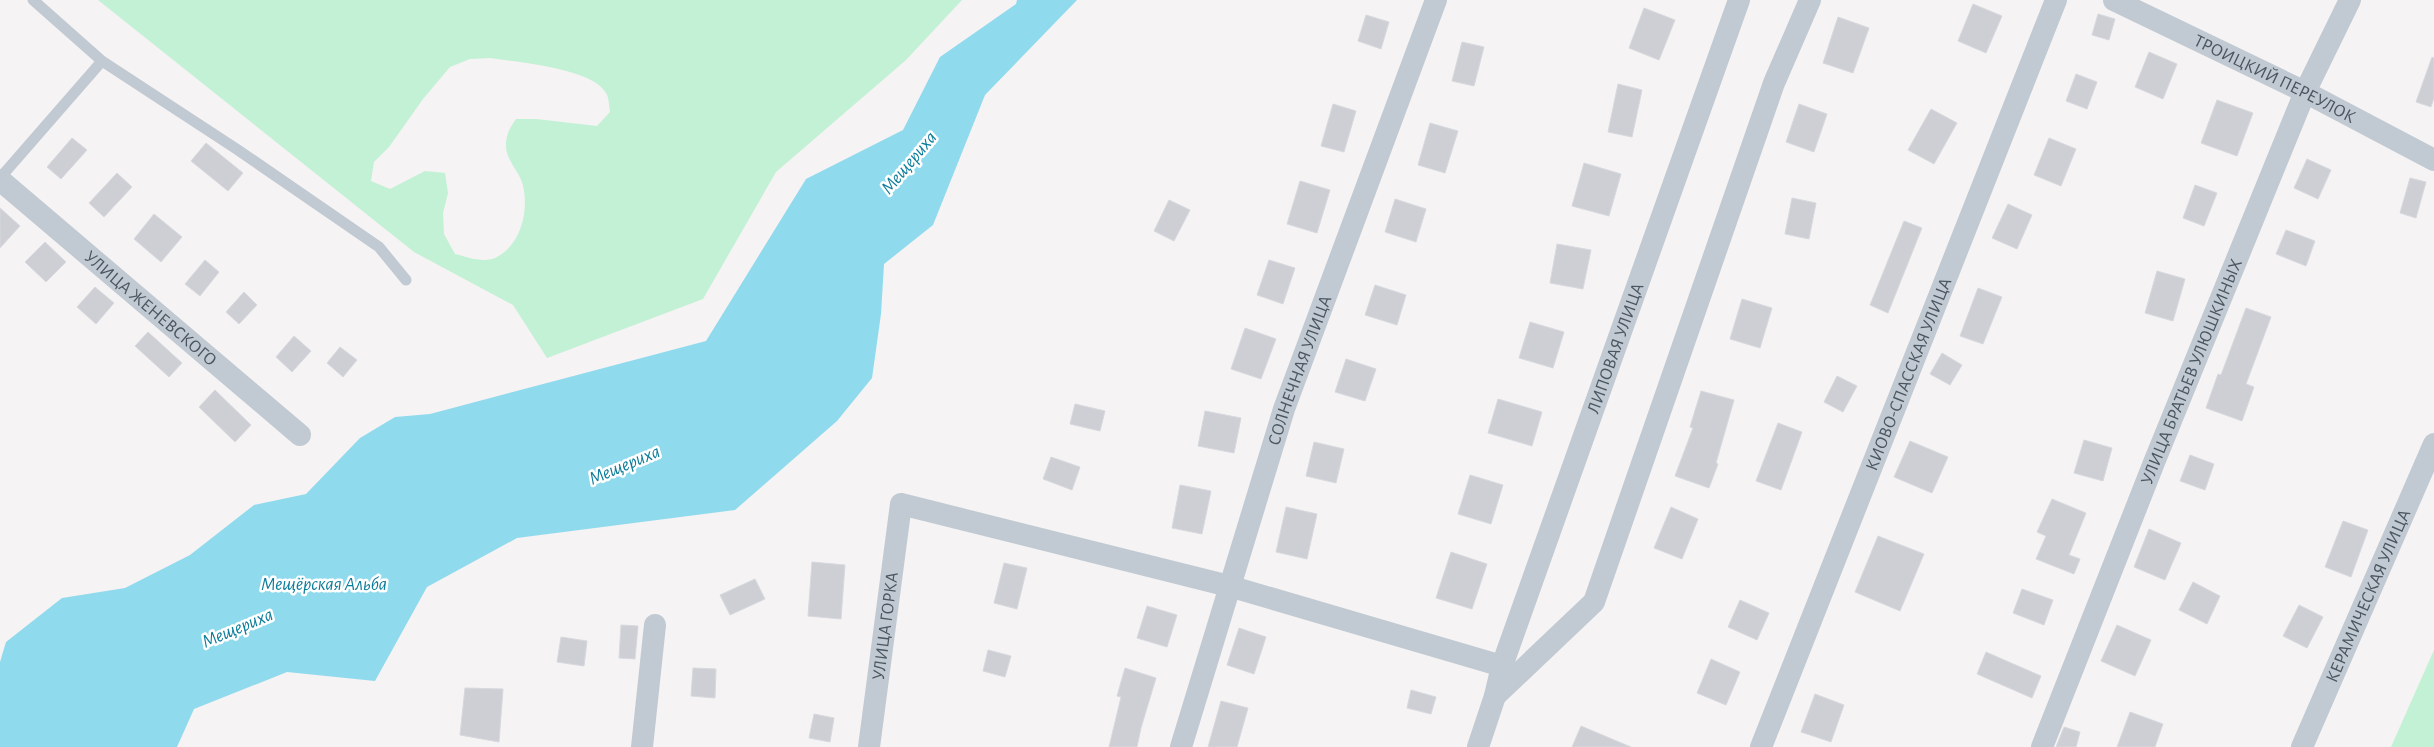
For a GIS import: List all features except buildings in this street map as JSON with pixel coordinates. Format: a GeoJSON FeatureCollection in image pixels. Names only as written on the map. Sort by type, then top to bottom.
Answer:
{"type":"FeatureCollection","features":[{"type":"Feature","properties":{"kind":"street","name":"СОЛНЕЧНАЯ УЛИЦА"},"geometry":{"type":"LineString","coordinates":[[1181,747],[1284,409],[1436,0]]}},
{"type":"Feature","properties":{"kind":"street","name":"ЛИПОВАЯ УЛИЦА"},"geometry":{"type":"LineString","coordinates":[[1478,747],[1495,696],[1502,666],[1738,0]]}},
{"type":"Feature","properties":{"kind":"street"},"geometry":{"type":"LineString","coordinates":[[1495,696],[1594,602],[1774,83],[1810,0]]}},
{"type":"Feature","properties":{"kind":"street","name":"КИОВО-СПАССКАЯ УЛИЦА"},"geometry":{"type":"LineString","coordinates":[[1761,747],[2056,0]]}},
{"type":"Feature","properties":{"kind":"street","name":"ТРОИЦКИЙ ПЕРЕУЛОК"},"geometry":{"type":"LineString","coordinates":[[2114,0],[2306,92],[2434,160]]}},
{"type":"Feature","properties":{"kind":"street","name":"УЛИЦА БРАТЬЕВ УЛЮШКИНЫХ"},"geometry":{"type":"LineString","coordinates":[[2042,747],[2154,460],[2306,92],[2350,0]]}},
{"type":"Feature","properties":{"kind":"street","name":"УЛИЦА ЖЕНЕВСКОГО"},"geometry":{"type":"LineString","coordinates":[[0,179],[300,435]]}},
{"type":"Feature","properties":{"kind":"street","name":"КЕРАМИЧЕСКАЯ УЛИЦА"},"geometry":{"type":"LineString","coordinates":[[2302,747],[2434,444]]}},
{"type":"Feature","properties":{"kind":"street","name":"УЛИЦА ГОРКА"},"geometry":{"type":"LineString","coordinates":[[869,747],[901,504],[1229,586]]}},
{"type":"Feature","properties":{"kind":"street"},"geometry":{"type":"LineString","coordinates":[[1229,586],[1502,666]]}},
{"type":"Feature","properties":{"kind":"street"},"geometry":{"type":"LineString","coordinates":[[642,747],[655,625]]}},
{"type":"Feature","properties":{"kind":"lane"},"geometry":{"type":"LineString","coordinates":[[33,0],[102,61],[238,150],[379,248],[406,280]]}},
{"type":"Feature","properties":{"kind":"lane"},"geometry":{"type":"LineString","coordinates":[[0,179],[102,61]]}},
{"type":"Feature","properties":{"kind":"green space"},"geometry":{"type":"Polygon","coordinates":[[[98,0],[962,0],[906,60],[776,172],[703,299],[547,358],[513,305],[414,252],[98,0]],[[490,58],[470,59],[450,67],[423,99],[389,147],[374,162],[371,181],[390,189],[425,171],[445,173],[448,193],[443,213],[444,234],[455,254],[482,260],[497,257],[512,244],[524,216],[525,196],[522,181],[509,158],[506,147],[508,132],[516,119],[536,119],[597,126],[610,112],[606,93],[598,84],[586,78],[570,72],[535,64],[490,58]]]}},
{"type":"Feature","properties":{"kind":"green space"},"geometry":{"type":"Polygon","coordinates":[[[2434,650],[2434,747],[2391,747],[2434,650]]]}},
{"type":"Feature","properties":{"kind":"water","name":"Мещёрская Альба"},"geometry":{"type":"Polygon","coordinates":[[[1017,0],[1077,0],[985,95],[933,225],[884,264],[881,314],[872,378],[837,421],[735,510],[517,538],[427,587],[375,681],[287,672],[194,709],[177,747],[0,747],[0,662],[6,642],[62,598],[125,588],[190,555],[254,505],[306,494],[360,438],[395,417],[430,414],[706,341],[806,179],[903,130],[940,57],[1016,4],[1017,0]]]}},
{"type":"Feature","properties":{"kind":"water label","name":"Мещериха"},"geometry":{"type":"Point","coordinates":[908,162]}},
{"type":"Feature","properties":{"kind":"water label","name":"Мещериха"},"geometry":{"type":"Point","coordinates":[624,464]}},
{"type":"Feature","properties":{"kind":"water label","name":"Мещериха"},"geometry":{"type":"Point","coordinates":[237,627]}}]}
